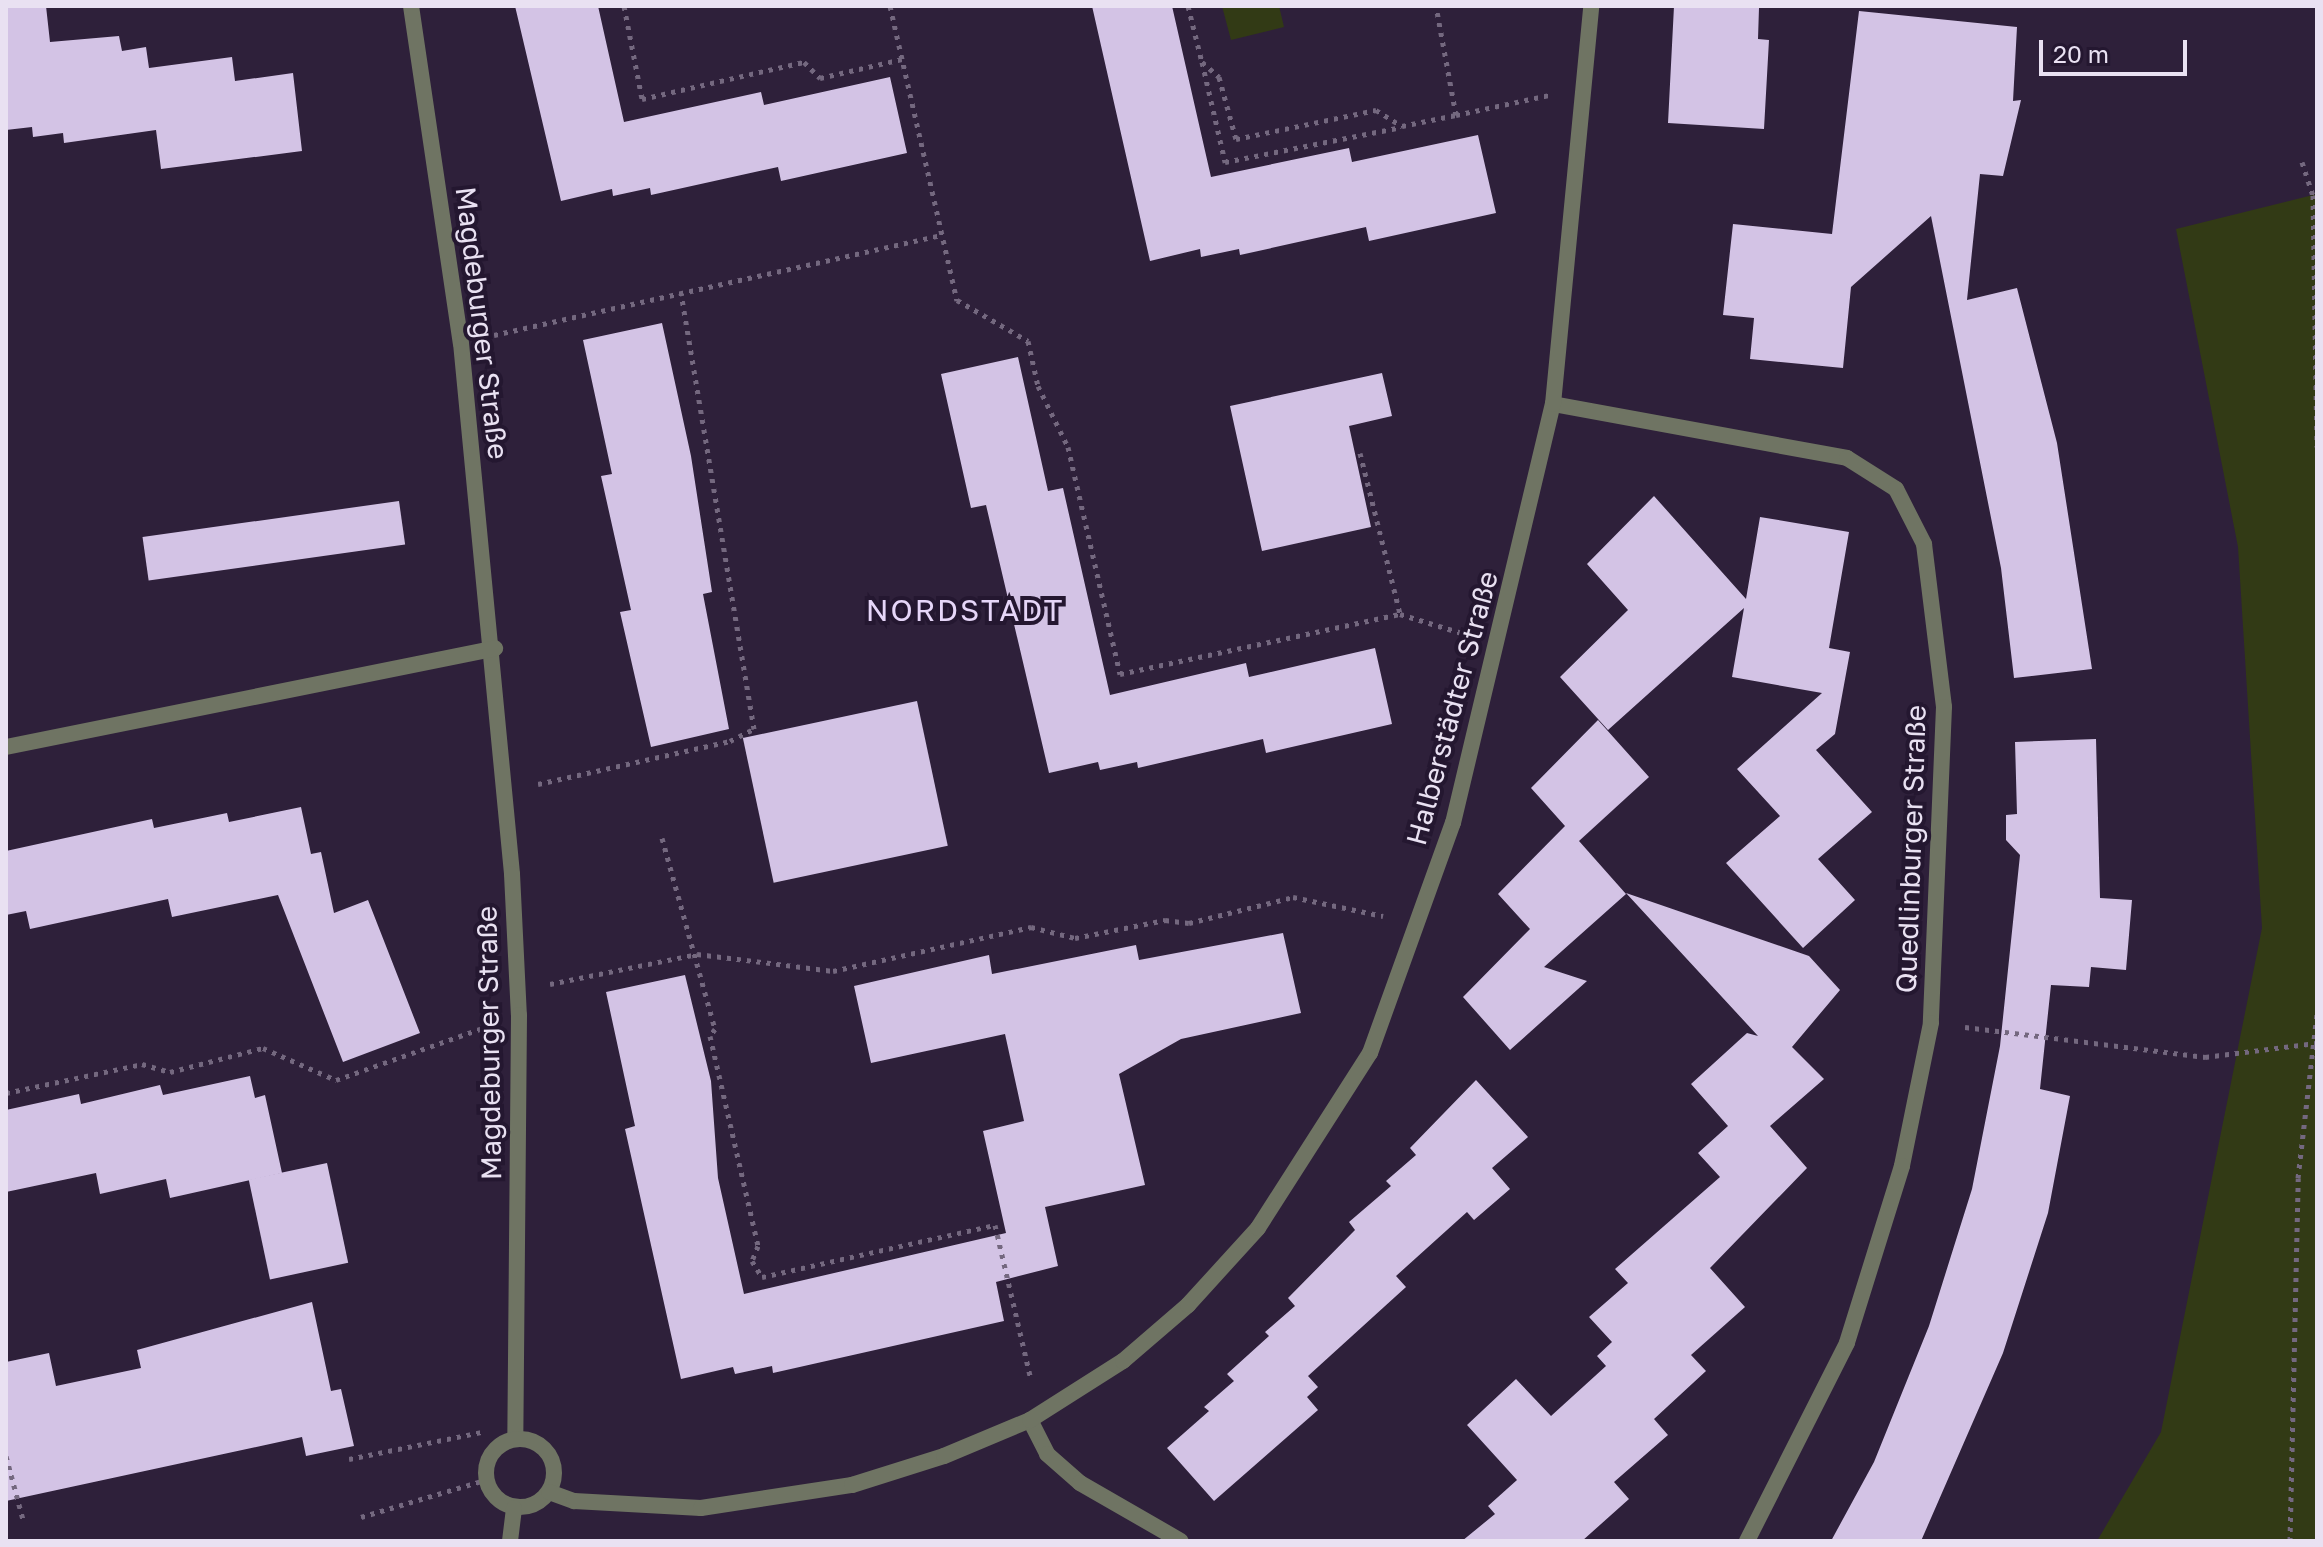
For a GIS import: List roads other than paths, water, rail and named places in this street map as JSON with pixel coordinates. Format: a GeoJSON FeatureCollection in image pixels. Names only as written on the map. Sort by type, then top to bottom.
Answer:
{"type":"FeatureCollection","features":[{"type":"Feature","properties":{"kind":"street","name":"Magdeburger Straße"},"geometry":{"type":"LineString","coordinates":[[411,6],[461,343],[495,648],[519,1015],[514,1432]]}},
{"type":"Feature","properties":{"kind":"street","name":"Halberstädter Straße"},"geometry":{"type":"LineString","coordinates":[[549,1492],[574,1501],[701,1508],[774,1500],[852,1485],[1030,1420],[1123,1361],[1188,1305],[1258,1228],[1370,1053],[1414,923],[1453,823],[1553,404],[1587,87],[1591,6]]}},
{"type":"Feature","properties":{"kind":"street","name":"Quedlinburger Straße"},"geometry":{"type":"LineString","coordinates":[[1553,404],[1847,458],[1873,468],[1914,516],[1924,544],[1944,707],[1931,1023],[1902,1166],[1847,1343],[1747,1541]]}},
{"type":"Feature","properties":{"kind":"street"},"geometry":{"type":"LineString","coordinates":[[6,747],[495,648]]}},
{"type":"Feature","properties":{"kind":"street"},"geometry":{"type":"LineString","coordinates":[[1030,1420],[1047,1454],[1080,1483],[1181,1541]]}},
{"type":"Feature","properties":{"kind":"street"},"geometry":{"type":"LineString","coordinates":[[514,1432],[544,1449],[555,1471],[549,1492],[536,1504],[514,1508],[496,1499],[485,1480],[497,1448],[514,1432]]}},
{"type":"Feature","properties":{"kind":"street"},"geometry":{"type":"LineString","coordinates":[[510,1541],[514,1508]]}},
{"type":"Feature","properties":{"kind":"district","name":"NORDSTADT"},"geometry":{"type":"Point","coordinates":[965,610]}}]}
